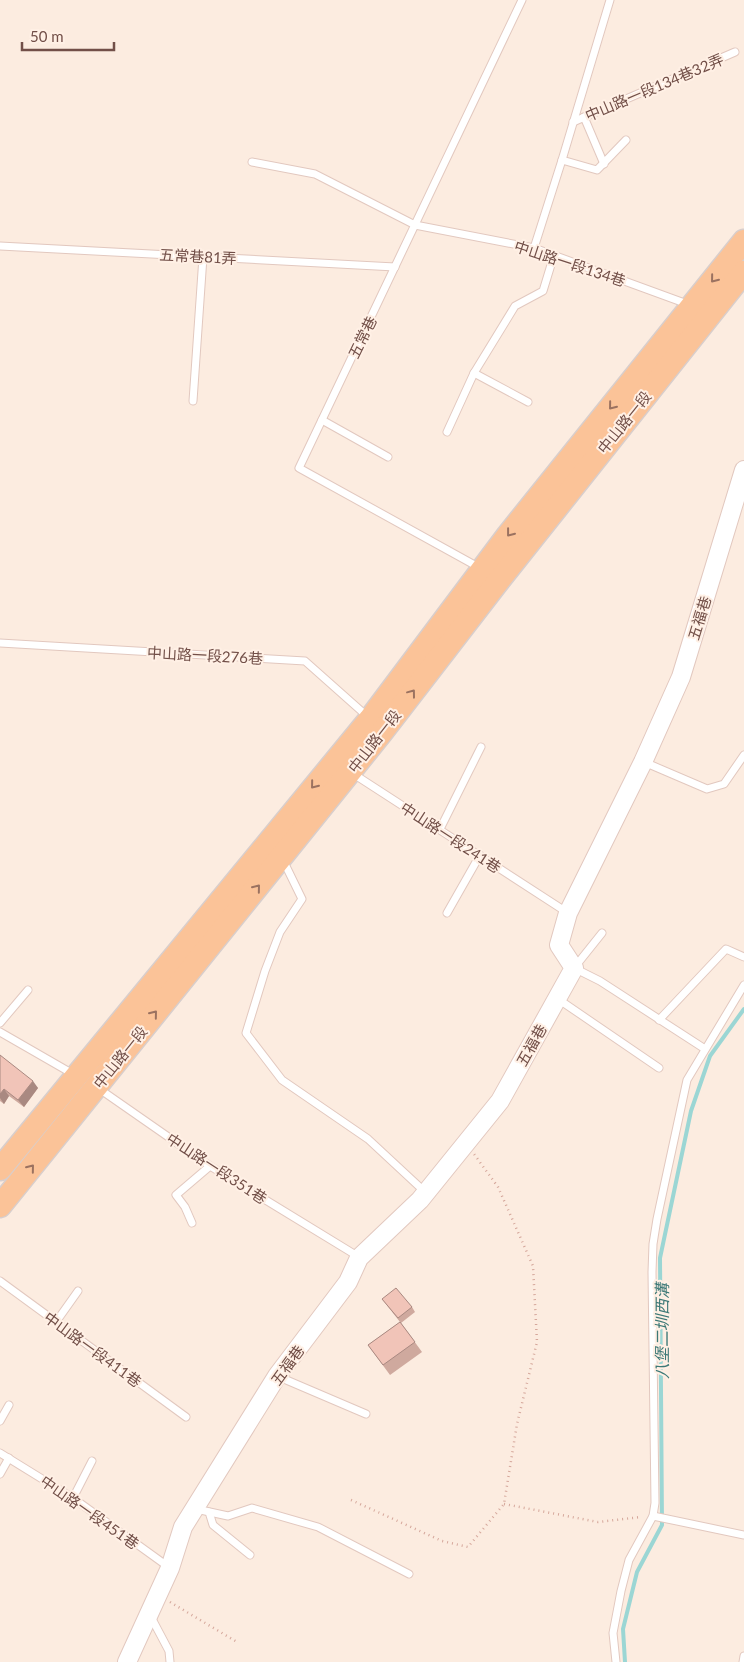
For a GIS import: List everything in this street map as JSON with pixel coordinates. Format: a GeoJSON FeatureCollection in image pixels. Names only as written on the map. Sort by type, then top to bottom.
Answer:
{"type":"FeatureCollection","features":[{"type":"Feature","properties":{"kind":"main road","name":"中山路一段"},"geometry":{"type":"LineString","coordinates":[[0,1206],[86,1081],[376,725],[692,306],[744,241]]}},
{"type":"Feature","properties":{"kind":"main road","name":"中山路一段"},"geometry":{"type":"LineString","coordinates":[[489,576],[744,272]]}},
{"type":"Feature","properties":{"kind":"main road","name":"中山路一段"},"geometry":{"type":"LineString","coordinates":[[2,1164],[86,1081],[282,857],[342,767]]}},
{"type":"Feature","properties":{"kind":"street","name":"五福巷"},"geometry":{"type":"LineString","coordinates":[[127,1662],[170,1568],[183,1527],[202,1510],[278,1376],[348,1282],[359,1258],[426,1193],[500,1101],[574,968],[559,945],[568,913],[644,762],[681,677],[744,470]]}},
{"type":"Feature","properties":{"kind":"lane","name":"五常巷"},"geometry":{"type":"LineString","coordinates":[[489,576],[299,468],[522,0]]}},
{"type":"Feature","properties":{"kind":"lane","name":"中山路一段134巷32弄"},"geometry":{"type":"LineString","coordinates":[[534,248],[610,0]]}},
{"type":"Feature","properties":{"kind":"lane","name":"中山路一段134巷32弄"},"geometry":{"type":"LineString","coordinates":[[573,122],[735,52]]}},
{"type":"Feature","properties":{"kind":"lane"},"geometry":{"type":"LineString","coordinates":[[584,117],[604,164]]}},
{"type":"Feature","properties":{"kind":"lane"},"geometry":{"type":"LineString","coordinates":[[562,160],[597,170],[626,140]]}},
{"type":"Feature","properties":{"kind":"lane","name":"中山路一段134巷"},"geometry":{"type":"LineString","coordinates":[[252,162],[315,174],[415,225],[534,248],[692,306]]}},
{"type":"Feature","properties":{"kind":"lane","name":"五常巷81弄"},"geometry":{"type":"LineString","coordinates":[[0,246],[395,267]]}},
{"type":"Feature","properties":{"kind":"lane"},"geometry":{"type":"LineString","coordinates":[[447,432],[474,373],[515,306],[543,291],[554,255]]}},
{"type":"Feature","properties":{"kind":"lane"},"geometry":{"type":"LineString","coordinates":[[193,400],[203,257]]}},
{"type":"Feature","properties":{"kind":"lane"},"geometry":{"type":"LineString","coordinates":[[474,373],[528,402]]}},
{"type":"Feature","properties":{"kind":"lane"},"geometry":{"type":"LineString","coordinates":[[322,420],[388,457]]}},
{"type":"Feature","properties":{"kind":"lane","name":"中山路一段276巷"},"geometry":{"type":"LineString","coordinates":[[0,642],[305,661],[376,725]]}},
{"type":"Feature","properties":{"kind":"lane"},"geometry":{"type":"LineString","coordinates":[[440,829],[480,747]]}},
{"type":"Feature","properties":{"kind":"lane"},"geometry":{"type":"LineString","coordinates":[[644,762],[707,789],[724,784],[744,755]]}},
{"type":"Feature","properties":{"kind":"lane","name":"中山路一段241巷"},"geometry":{"type":"LineString","coordinates":[[342,767],[568,913]]}},
{"type":"Feature","properties":{"kind":"lane"},"geometry":{"type":"LineString","coordinates":[[447,913],[480,855]]}},
{"type":"Feature","properties":{"kind":"lane"},"geometry":{"type":"LineString","coordinates":[[282,857],[302,899],[280,932],[246,1033],[282,1080],[368,1139],[426,1193]]}},
{"type":"Feature","properties":{"kind":"lane"},"geometry":{"type":"LineString","coordinates":[[602,933],[574,968],[600,981],[705,1049]]}},
{"type":"Feature","properties":{"kind":"lane"},"geometry":{"type":"LineString","coordinates":[[659,1020],[726,949],[744,957]]}},
{"type":"Feature","properties":{"kind":"lane"},"geometry":{"type":"LineString","coordinates":[[616,1662],[613,1633],[627,1568],[629,1560],[653,1516],[655,1502],[652,1244],[687,1080],[744,985]]}},
{"type":"Feature","properties":{"kind":"lane"},"geometry":{"type":"LineString","coordinates":[[0,1023],[28,990]]}},
{"type":"Feature","properties":{"kind":"lane"},"geometry":{"type":"LineString","coordinates":[[556,998],[659,1068]]}},
{"type":"Feature","properties":{"kind":"lane","name":"中山路一段351巷"},"geometry":{"type":"LineString","coordinates":[[0,1032],[86,1081],[210,1166],[359,1258]]}},
{"type":"Feature","properties":{"kind":"lane"},"geometry":{"type":"LineString","coordinates":[[192,1224],[185,1207],[176,1195],[210,1166]]}},
{"type":"Feature","properties":{"kind":"lane","name":"中山路一段411巷"},"geometry":{"type":"LineString","coordinates":[[0,1281],[186,1417]]}},
{"type":"Feature","properties":{"kind":"lane"},"geometry":{"type":"LineString","coordinates":[[56,1322],[78,1291]]}},
{"type":"Feature","properties":{"kind":"lane"},"geometry":{"type":"LineString","coordinates":[[278,1376],[366,1414]]}},
{"type":"Feature","properties":{"kind":"lane"},"geometry":{"type":"LineString","coordinates":[[0,1421],[9,1405]]}},
{"type":"Feature","properties":{"kind":"lane","name":"中山路一段451巷"},"geometry":{"type":"LineString","coordinates":[[0,1453],[73,1498],[170,1568]]}},
{"type":"Feature","properties":{"kind":"lane"},"geometry":{"type":"LineString","coordinates":[[0,1474],[8,1458]]}},
{"type":"Feature","properties":{"kind":"lane"},"geometry":{"type":"LineString","coordinates":[[73,1498],[92,1462]]}},
{"type":"Feature","properties":{"kind":"lane"},"geometry":{"type":"LineString","coordinates":[[202,1510],[228,1516],[252,1508],[318,1526],[409,1574]]}},
{"type":"Feature","properties":{"kind":"lane"},"geometry":{"type":"LineString","coordinates":[[202,1510],[213,1525],[250,1554]]}},
{"type":"Feature","properties":{"kind":"lane"},"geometry":{"type":"LineString","coordinates":[[653,1516],[744,1535]]}},
{"type":"Feature","properties":{"kind":"lane"},"geometry":{"type":"LineString","coordinates":[[150,1615],[169,1651],[170,1662]]}},
{"type":"Feature","properties":{"kind":"lane"},"geometry":{"type":"LineString","coordinates":[[743,1662],[744,1656]]}},
{"type":"Feature","properties":{"kind":"path"},"geometry":{"type":"LineString","coordinates":[[351,1500],[442,1542],[468,1547],[504,1504],[517,1424],[537,1342],[533,1266],[498,1187],[466,1143]]}},
{"type":"Feature","properties":{"kind":"path"},"geometry":{"type":"LineString","coordinates":[[504,1504],[598,1522],[653,1516]]}},
{"type":"Feature","properties":{"kind":"path"},"geometry":{"type":"LineString","coordinates":[[158,1595],[237,1642]]}},
{"type":"Feature","properties":{"kind":"building"},"geometry":{"type":"Polygon","coordinates":[[[0,1055],[33,1081],[18,1100],[4,1089],[0,1094],[0,1055]]]}},
{"type":"Feature","properties":{"kind":"building"},"geometry":{"type":"Polygon","coordinates":[[[396,1288],[412,1307],[398,1318],[382,1299],[396,1288]]]}},
{"type":"Feature","properties":{"kind":"building"},"geometry":{"type":"Polygon","coordinates":[[[400,1322],[415,1342],[383,1365],[368,1345],[400,1322]]]}},
{"type":"Feature","properties":{"kind":"waterway","name":"八堡二圳西溝"},"geometry":{"type":"LineString","coordinates":[[625,1662],[623,1629],[637,1572],[662,1525],[660,1258],[691,1111],[710,1056],[744,1009]]}}]}
